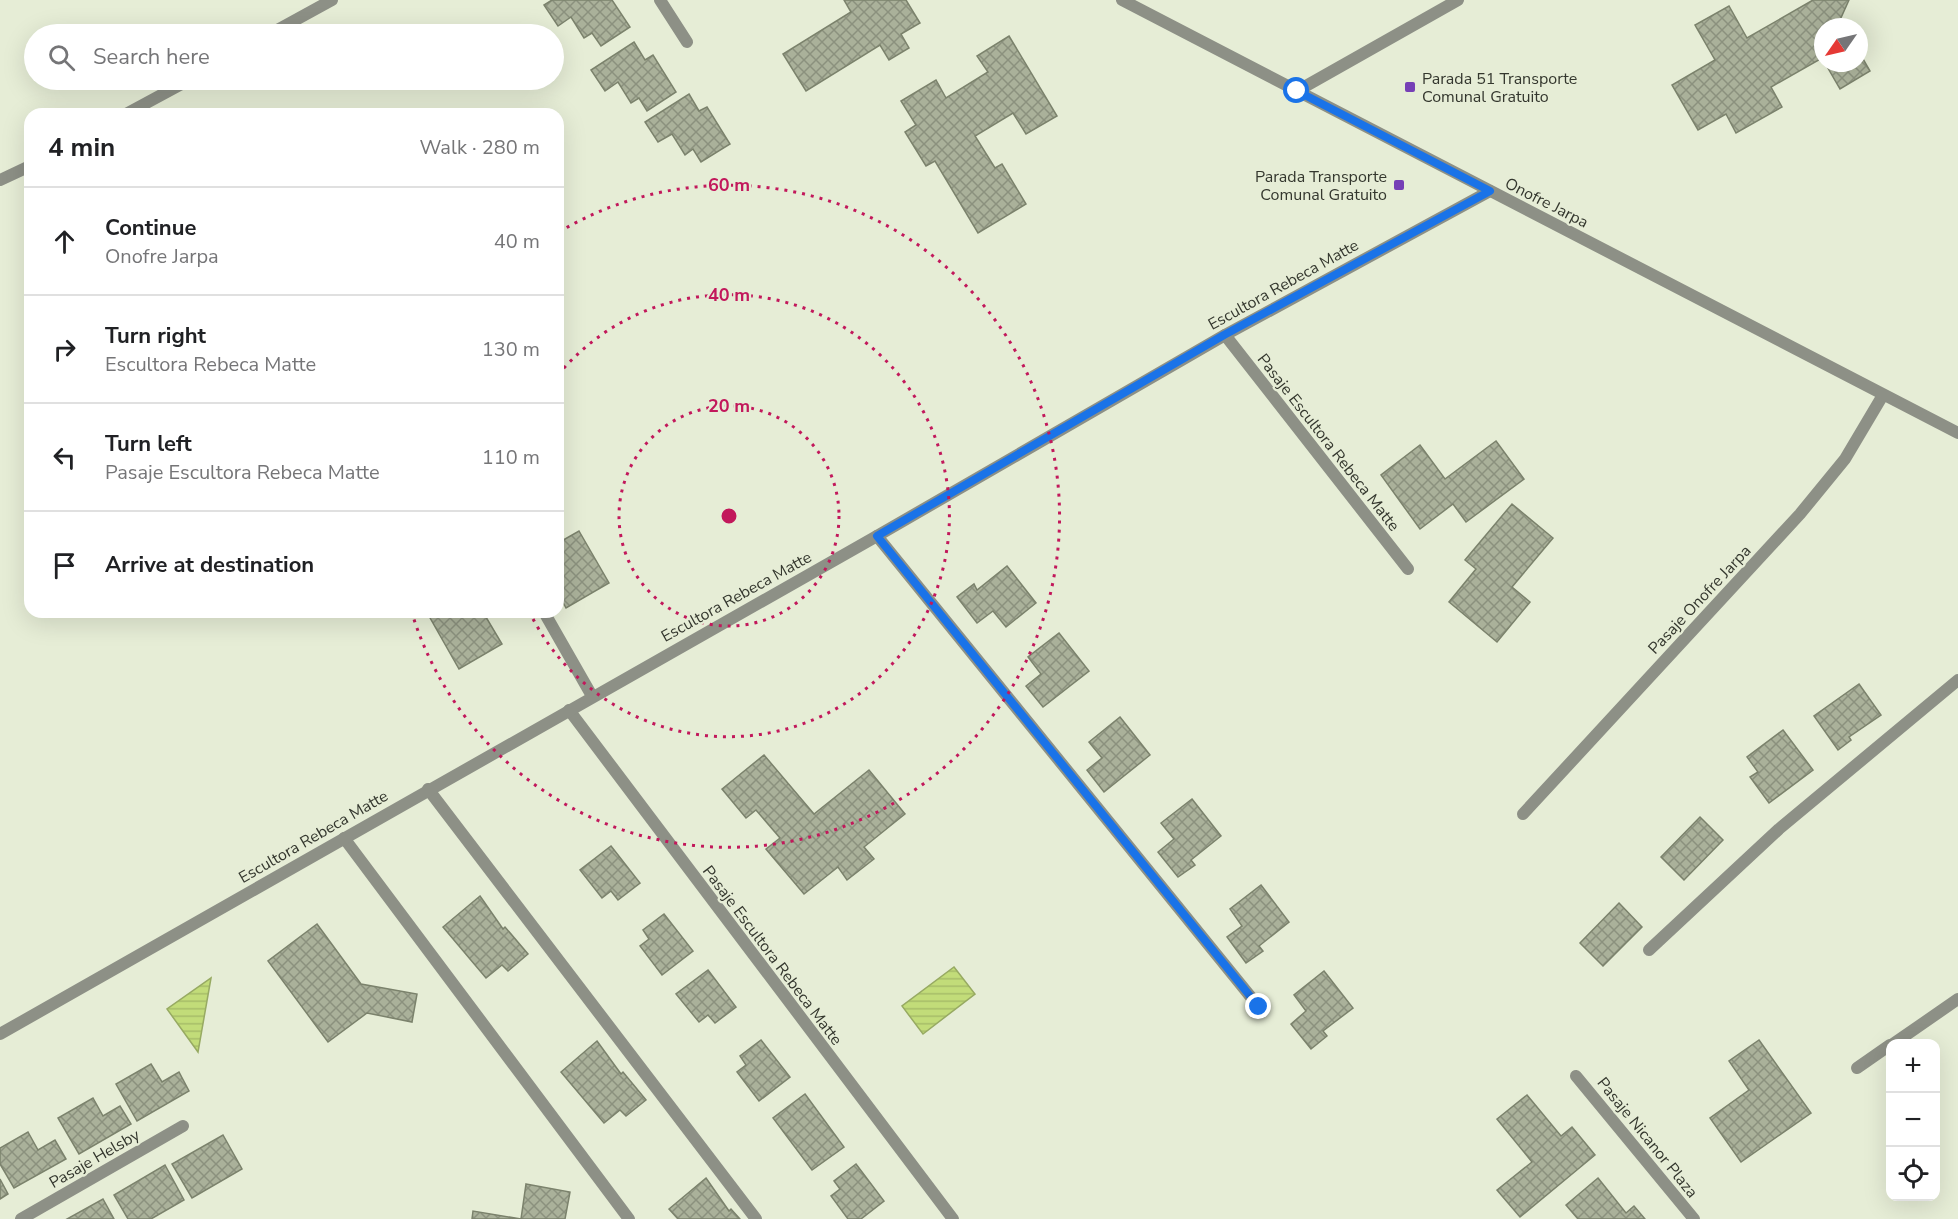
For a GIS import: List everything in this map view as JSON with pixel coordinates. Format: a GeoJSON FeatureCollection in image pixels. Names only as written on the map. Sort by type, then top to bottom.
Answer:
{"type":"FeatureCollection","features":[{"type":"Feature","properties":{"kind":"street"},"geometry":{"type":"LineString","coordinates":[[288,24],[332,0]]}},
{"type":"Feature","properties":{"kind":"street"},"geometry":{"type":"LineString","coordinates":[[660,0],[687,42]]}},
{"type":"Feature","properties":{"kind":"street","name":"Onofre Jarpa"},"geometry":{"type":"LineString","coordinates":[[1122,0],[1958,433]]}},
{"type":"Feature","properties":{"kind":"street"},"geometry":{"type":"LineString","coordinates":[[1297,91],[1458,0]]}},
{"type":"Feature","properties":{"kind":"street"},"geometry":{"type":"LineString","coordinates":[[137,108],[170,90]]}},
{"type":"Feature","properties":{"kind":"street"},"geometry":{"type":"LineString","coordinates":[[0,180],[24,169]]}},
{"type":"Feature","properties":{"kind":"street","name":"Escultora Rebeca Matte"},"geometry":{"type":"LineString","coordinates":[[0,1034],[877,536],[1224,335],[1490,191]]}},
{"type":"Feature","properties":{"kind":"street","name":"Pasaje Escultora Rebeca Matte"},"geometry":{"type":"LineString","coordinates":[[1224,335],[1408,569]]}},
{"type":"Feature","properties":{"kind":"street","name":"Pasaje Onofre Jarpa"},"geometry":{"type":"LineString","coordinates":[[1522,814],[1800,514],[1845,459],[1883,395]]}},
{"type":"Feature","properties":{"kind":"street"},"geometry":{"type":"LineString","coordinates":[[877,536],[1259,1007]]}},
{"type":"Feature","properties":{"kind":"street"},"geometry":{"type":"LineString","coordinates":[[547,618],[592,696]]}},
{"type":"Feature","properties":{"kind":"street"},"geometry":{"type":"LineString","coordinates":[[1649,950],[1779,829],[1958,680]]}},
{"type":"Feature","properties":{"kind":"street","name":"Pasaje Escultora Rebeca Matte"},"geometry":{"type":"LineString","coordinates":[[568,710],[953,1219]]}},
{"type":"Feature","properties":{"kind":"street"},"geometry":{"type":"LineString","coordinates":[[428,789],[756,1219]]}},
{"type":"Feature","properties":{"kind":"street"},"geometry":{"type":"LineString","coordinates":[[344,838],[629,1219]]}},
{"type":"Feature","properties":{"kind":"street"},"geometry":{"type":"LineString","coordinates":[[1899,1039],[1958,999]]}},
{"type":"Feature","properties":{"kind":"street"},"geometry":{"type":"LineString","coordinates":[[1857,1068],[1886,1048]]}},
{"type":"Feature","properties":{"kind":"street","name":"Pasaje Nicanor Plaza"},"geometry":{"type":"LineString","coordinates":[[1576,1076],[1694,1219]]}},
{"type":"Feature","properties":{"kind":"street","name":"Pasaje Helsby"},"geometry":{"type":"LineString","coordinates":[[21,1219],[183,1126]]}},
{"type":"Feature","properties":{"kind":"shaded area"},"geometry":{"type":"Polygon","coordinates":[[[954,967],[975,994],[923,1034],[902,1006],[954,967]]]}},
{"type":"Feature","properties":{"kind":"shaded area"},"geometry":{"type":"Polygon","coordinates":[[[211,978],[198,1052],[167,1009],[211,978]]]}},
{"type":"Feature","properties":{"kind":"building"},"geometry":{"type":"Polygon","coordinates":[[[552,0],[612,0],[630,27],[601,46],[592,33],[584,38],[571,17],[561,24],[557,24],[544,5],[552,0]]]}},
{"type":"Feature","properties":{"kind":"building"},"geometry":{"type":"Polygon","coordinates":[[[844,0],[906,0],[920,23],[901,34],[909,48],[889,60],[880,45],[806,91],[783,54],[851,12],[844,0]]]}},
{"type":"Feature","properties":{"kind":"building"},"geometry":{"type":"Polygon","coordinates":[[[1813,0],[1849,0],[1841,18],[1814,18],[1814,63],[1771,87],[1782,107],[1736,133],[1726,114],[1698,130],[1672,85],[1715,60],[1695,25],[1729,6],[1747,38],[1813,0]]]}},
{"type":"Feature","properties":{"kind":"building"},"geometry":{"type":"Polygon","coordinates":[[[1009,36],[1057,116],[1026,134],[1013,113],[975,136],[995,168],[1002,164],[1026,204],[978,233],[935,161],[926,166],[905,132],[916,125],[901,101],[936,80],[946,98],[988,72],[977,56],[1009,36]]]}},
{"type":"Feature","properties":{"kind":"building"},"geometry":{"type":"Polygon","coordinates":[[[634,42],[645,60],[653,55],[676,92],[647,111],[639,98],[631,103],[618,82],[605,91],[591,70],[634,42]]]}},
{"type":"Feature","properties":{"kind":"building"},"geometry":{"type":"Polygon","coordinates":[[[1868,68],[1870,71],[1840,89],[1830,72],[1868,72],[1868,68]]]}},
{"type":"Feature","properties":{"kind":"building"},"geometry":{"type":"Polygon","coordinates":[[[689,94],[699,111],[707,107],[730,144],[701,162],[693,149],[685,155],[672,134],[658,142],[645,122],[689,94]]]}},
{"type":"Feature","properties":{"kind":"building"},"geometry":{"type":"Polygon","coordinates":[[[1496,441],[1524,479],[1466,522],[1453,504],[1420,529],[1381,475],[1420,445],[1445,479],[1496,441]]]}},
{"type":"Feature","properties":{"kind":"building"},"geometry":{"type":"Polygon","coordinates":[[[1512,504],[1553,538],[1512,587],[1530,602],[1497,642],[1449,602],[1476,569],[1465,560],[1512,504]]]}},
{"type":"Feature","properties":{"kind":"building"},"geometry":{"type":"Polygon","coordinates":[[[579,531],[609,583],[566,608],[564,604],[564,540],[579,531]]]}},
{"type":"Feature","properties":{"kind":"building"},"geometry":{"type":"Polygon","coordinates":[[[1007,566],[1036,603],[1006,627],[993,611],[977,623],[957,597],[974,584],[977,590],[1007,566]]]}},
{"type":"Feature","properties":{"kind":"building"},"geometry":{"type":"Polygon","coordinates":[[[430,618],[487,618],[502,644],[459,669],[430,618]]]}},
{"type":"Feature","properties":{"kind":"building"},"geometry":{"type":"Polygon","coordinates":[[[1059,633],[1089,671],[1043,707],[1026,686],[1041,674],[1028,657],[1059,633]]]}},
{"type":"Feature","properties":{"kind":"building"},"geometry":{"type":"Polygon","coordinates":[[[1859,684],[1881,715],[1849,737],[1851,740],[1838,750],[1814,716],[1859,684]]]}},
{"type":"Feature","properties":{"kind":"building"},"geometry":{"type":"Polygon","coordinates":[[[1120,717],[1150,755],[1104,792],[1087,770],[1102,758],[1089,742],[1120,717]]]}},
{"type":"Feature","properties":{"kind":"building"},"geometry":{"type":"Polygon","coordinates":[[[1783,730],[1813,770],[1769,803],[1750,777],[1758,772],[1747,757],[1783,730]]]}},
{"type":"Feature","properties":{"kind":"building"},"geometry":{"type":"Polygon","coordinates":[[[764,755],[814,814],[869,770],[905,814],[864,847],[874,859],[847,880],[838,867],[804,894],[766,849],[780,838],[756,810],[746,818],[722,789],[764,755]]]}},
{"type":"Feature","properties":{"kind":"building"},"geometry":{"type":"Polygon","coordinates":[[[1192,799],[1221,836],[1191,860],[1195,865],[1178,877],[1158,852],[1174,839],[1161,823],[1192,799]]]}},
{"type":"Feature","properties":{"kind":"building"},"geometry":{"type":"Polygon","coordinates":[[[1700,817],[1723,840],[1684,880],[1661,857],[1700,817]]]}},
{"type":"Feature","properties":{"kind":"building"},"geometry":{"type":"Polygon","coordinates":[[[611,846],[640,883],[618,900],[611,891],[602,898],[580,870],[611,846]]]}},
{"type":"Feature","properties":{"kind":"building"},"geometry":{"type":"Polygon","coordinates":[[[1261,885],[1289,922],[1259,946],[1263,951],[1246,963],[1227,937],[1242,926],[1230,909],[1261,885]]]}},
{"type":"Feature","properties":{"kind":"building"},"geometry":{"type":"Polygon","coordinates":[[[480,896],[503,929],[505,927],[528,954],[508,971],[502,965],[486,978],[443,927],[480,896]]]}},
{"type":"Feature","properties":{"kind":"building"},"geometry":{"type":"Polygon","coordinates":[[[1619,903],[1642,927],[1603,966],[1580,943],[1619,903]]]}},
{"type":"Feature","properties":{"kind":"building"},"geometry":{"type":"Polygon","coordinates":[[[664,914],[693,951],[662,975],[640,946],[649,939],[643,930],[664,914]]]}},
{"type":"Feature","properties":{"kind":"building"},"geometry":{"type":"Polygon","coordinates":[[[317,924],[361,984],[417,994],[412,1022],[367,1013],[328,1042],[268,961],[317,924]]]}},
{"type":"Feature","properties":{"kind":"building"},"geometry":{"type":"Polygon","coordinates":[[[708,970],[736,1007],[715,1023],[708,1015],[699,1022],[676,994],[708,970]]]}},
{"type":"Feature","properties":{"kind":"building"},"geometry":{"type":"Polygon","coordinates":[[[1324,971],[1353,1008],[1323,1031],[1327,1036],[1311,1049],[1291,1024],[1306,1011],[1294,995],[1324,971]]]}},
{"type":"Feature","properties":{"kind":"building"},"geometry":{"type":"Polygon","coordinates":[[[761,1040],[790,1077],[759,1101],[737,1072],[746,1065],[740,1056],[761,1040]]]}},
{"type":"Feature","properties":{"kind":"building"},"geometry":{"type":"Polygon","coordinates":[[[1759,1040],[1811,1113],[1741,1162],[1710,1118],[1749,1090],[1729,1061],[1759,1040]]]}},
{"type":"Feature","properties":{"kind":"building"},"geometry":{"type":"Polygon","coordinates":[[[597,1041],[621,1074],[623,1072],[646,1100],[626,1116],[620,1110],[604,1123],[561,1072],[597,1041]]]}},
{"type":"Feature","properties":{"kind":"building"},"geometry":{"type":"Polygon","coordinates":[[[151,1064],[162,1082],[179,1072],[189,1091],[137,1121],[116,1084],[151,1064]]]}},
{"type":"Feature","properties":{"kind":"building"},"geometry":{"type":"Polygon","coordinates":[[[805,1094],[844,1147],[812,1170],[773,1118],[805,1094]]]}},
{"type":"Feature","properties":{"kind":"building"},"geometry":{"type":"Polygon","coordinates":[[[1527,1095],[1561,1136],[1572,1127],[1595,1155],[1520,1217],[1497,1190],[1532,1162],[1497,1119],[1527,1095]]]}},
{"type":"Feature","properties":{"kind":"building"},"geometry":{"type":"Polygon","coordinates":[[[93,1098],[103,1116],[120,1106],[131,1124],[79,1154],[58,1118],[93,1098]]]}},
{"type":"Feature","properties":{"kind":"building"},"geometry":{"type":"Polygon","coordinates":[[[28,1132],[38,1150],[55,1140],[66,1159],[14,1188],[0,1164],[0,1148],[28,1132]]]}},
{"type":"Feature","properties":{"kind":"building"},"geometry":{"type":"Polygon","coordinates":[[[223,1135],[242,1169],[192,1198],[172,1164],[223,1135]]]}},
{"type":"Feature","properties":{"kind":"building"},"geometry":{"type":"Polygon","coordinates":[[[856,1164],[884,1201],[861,1219],[848,1219],[831,1196],[840,1189],[834,1181],[856,1164]]]}},
{"type":"Feature","properties":{"kind":"building"},"geometry":{"type":"Polygon","coordinates":[[[165,1165],[184,1200],[151,1219],[128,1219],[114,1195],[165,1165]]]}},
{"type":"Feature","properties":{"kind":"building"},"geometry":{"type":"Polygon","coordinates":[[[706,1178],[729,1211],[731,1209],[740,1219],[678,1219],[669,1209],[706,1178]]]}},
{"type":"Feature","properties":{"kind":"building"},"geometry":{"type":"Polygon","coordinates":[[[1598,1178],[1626,1213],[1634,1206],[1645,1219],[1578,1219],[1566,1205],[1598,1178]]]}},
{"type":"Feature","properties":{"kind":"building"},"geometry":{"type":"Polygon","coordinates":[[[0,1179],[8,1194],[0,1199],[0,1179]]]}},
{"type":"Feature","properties":{"kind":"building"},"geometry":{"type":"Polygon","coordinates":[[[526,1184],[570,1192],[565,1219],[521,1219],[526,1184]]]}},
{"type":"Feature","properties":{"kind":"building"},"geometry":{"type":"Polygon","coordinates":[[[103,1199],[114,1219],[67,1219],[103,1199]]]}},
{"type":"Feature","properties":{"kind":"building"},"geometry":{"type":"Polygon","coordinates":[[[473,1211],[521,1219],[472,1219],[473,1211]]]}},
{"type":"Feature","properties":{"kind":"place","name":"Parada 51 Transporte Comunal Gratuito"},"geometry":{"type":"Point","coordinates":[1410,87]}},
{"type":"Feature","properties":{"kind":"place","name":"Parada Transporte Comunal Gratuito"},"geometry":{"type":"Point","coordinates":[1399,185]}},
{"type":"Feature","properties":{"kind":"route"},"geometry":{"type":"LineString","coordinates":[[1259,1007],[877,536],[1224,335],[1490,191],[1297,91]]}}]}
